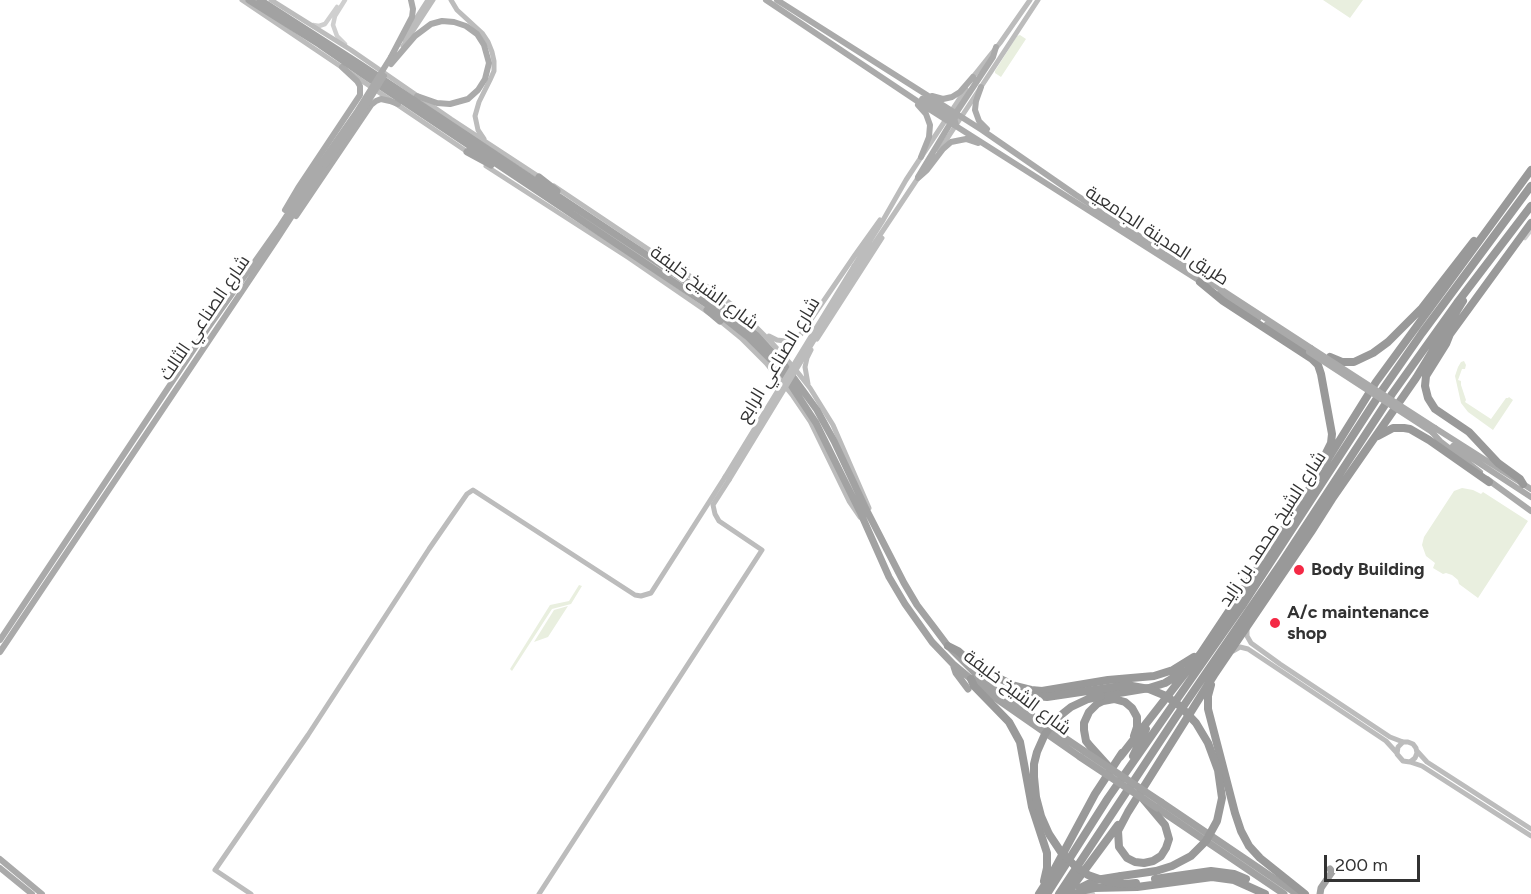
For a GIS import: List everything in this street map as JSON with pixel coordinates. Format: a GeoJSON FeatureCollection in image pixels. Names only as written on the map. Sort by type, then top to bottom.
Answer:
{"type":"FeatureCollection","features":[{"type":"Feature","properties":{"kind":"highway","name":"شارع الشيخ خليفة"},"geometry":{"type":"LineString","coordinates":[[249,0],[319,44],[735,325],[760,348],[787,379],[816,423],[889,576],[911,614],[932,642],[953,664],[998,701],[1082,754]]}},
{"type":"Feature","properties":{"kind":"highway","name":"شارع الشيخ خليفة"},"geometry":{"type":"LineString","coordinates":[[260,0],[582,212],[728,311],[756,335],[776,355],[810,399],[834,441],[910,594],[948,646],[995,690],[1082,754]]}},
{"type":"Feature","properties":{"kind":"highway"},"geometry":{"type":"LineString","coordinates":[[467,152],[507,175],[519,179]]}},
{"type":"Feature","properties":{"kind":"highway"},"geometry":{"type":"LineString","coordinates":[[1310,350],[1348,363],[1359,361],[1381,348],[1422,308],[1531,170]]}},
{"type":"Feature","properties":{"kind":"highway"},"geometry":{"type":"LineString","coordinates":[[539,177],[582,212]]}},
{"type":"Feature","properties":{"kind":"highway","name":"شارع الشيخ محمد بن زايد"},"geometry":{"type":"LineString","coordinates":[[1042,893],[1242,606],[1402,361],[1531,186]]}},
{"type":"Feature","properties":{"kind":"highway"},"geometry":{"type":"LineString","coordinates":[[1120,757],[1201,653],[1281,533],[1376,382],[1508,201]]}},
{"type":"Feature","properties":{"kind":"highway","name":"شارع الشيخ محمد بن زايد"},"geometry":{"type":"LineString","coordinates":[[1059,894],[1392,394],[1531,206]]}},
{"type":"Feature","properties":{"kind":"highway"},"geometry":{"type":"LineString","coordinates":[[1416,378],[1531,224]]}},
{"type":"Feature","properties":{"kind":"highway"},"geometry":{"type":"LineString","coordinates":[[665,260],[720,300],[728,311]]}},
{"type":"Feature","properties":{"kind":"highway"},"geometry":{"type":"LineString","coordinates":[[1067,894],[1149,781],[1214,675],[1416,378],[1479,275]]}},
{"type":"Feature","properties":{"kind":"highway"},"geometry":{"type":"LineString","coordinates":[[1200,282],[1223,301],[1312,359],[1320,369],[1331,442],[1281,533]]}},
{"type":"Feature","properties":{"kind":"highway"},"geometry":{"type":"LineString","coordinates":[[675,283],[720,321]]}},
{"type":"Feature","properties":{"kind":"highway"},"geometry":{"type":"LineString","coordinates":[[1450,334],[1426,376],[1425,386],[1428,398],[1435,409],[1469,432],[1498,463],[1523,484]]}},
{"type":"Feature","properties":{"kind":"highway"},"geometry":{"type":"LineString","coordinates":[[1374,439],[1394,428],[1410,429],[1489,482]]}},
{"type":"Feature","properties":{"kind":"highway"},"geometry":{"type":"LineString","coordinates":[[1282,562],[1295,550],[1320,518]]}},
{"type":"Feature","properties":{"kind":"highway"},"geometry":{"type":"LineString","coordinates":[[863,542],[869,543],[878,550]]}},
{"type":"Feature","properties":{"kind":"highway"},"geometry":{"type":"LineString","coordinates":[[948,646],[958,651],[1003,687],[1026,695],[1047,697],[1121,686],[1149,689],[1171,699],[1185,710],[1208,743],[1218,770],[1222,798],[1219,816],[1206,841],[1191,856],[1172,866],[1156,871],[1096,880],[1081,887],[1074,894]]}},
{"type":"Feature","properties":{"kind":"highway"},"geometry":{"type":"LineString","coordinates":[[976,667],[1023,689],[1054,690],[1108,680],[1148,678],[1184,664],[1201,653]]}},
{"type":"Feature","properties":{"kind":"highway"},"geometry":{"type":"LineString","coordinates":[[953,664],[956,673],[968,689]]}},
{"type":"Feature","properties":{"kind":"highway"},"geometry":{"type":"LineString","coordinates":[[1192,665],[1179,675],[1157,686],[1088,699],[1061,715],[1048,729],[1035,758],[1035,797],[1041,816],[1061,852],[1088,875],[1106,881],[1136,883],[1195,872],[1218,872],[1240,876],[1272,894]]}},
{"type":"Feature","properties":{"kind":"highway"},"geometry":{"type":"LineString","coordinates":[[1140,673],[1167,672]]}},
{"type":"Feature","properties":{"kind":"highway"},"geometry":{"type":"LineString","coordinates":[[1214,675],[1208,696],[1208,710],[1239,825],[1256,855],[1305,894]]}},
{"type":"Feature","properties":{"kind":"highway"},"geometry":{"type":"LineString","coordinates":[[971,680],[974,686],[1009,722],[1020,742],[1032,807],[1047,853],[1047,868],[1042,893]]}},
{"type":"Feature","properties":{"kind":"highway"},"geometry":{"type":"LineString","coordinates":[[1042,893],[1095,794],[1120,757],[1136,732],[1137,722],[1132,708],[1114,699],[1102,701],[1093,708],[1084,723],[1084,735],[1094,751],[1110,768],[1157,807],[1284,894]]}},
{"type":"Feature","properties":{"kind":"highway"},"geometry":{"type":"LineString","coordinates":[[1126,772],[1143,735],[1161,705]]}},
{"type":"Feature","properties":{"kind":"highway"},"geometry":{"type":"LineString","coordinates":[[1082,754],[1110,768]]}},
{"type":"Feature","properties":{"kind":"highway"},"geometry":{"type":"LineString","coordinates":[[1082,754],[1143,799],[1298,894]]}},
{"type":"Feature","properties":{"kind":"highway"},"geometry":{"type":"LineString","coordinates":[[1128,812],[1118,831],[1119,846],[1127,858],[1144,863],[1161,856],[1168,844],[1167,829],[1157,807]]}},
{"type":"Feature","properties":{"kind":"highway"},"geometry":{"type":"LineString","coordinates":[[1320,894],[1321,888],[1332,871],[1330,869]]}},
{"type":"Feature","properties":{"kind":"highway"},"geometry":{"type":"LineString","coordinates":[[1074,894],[1094,888],[1137,887],[1208,877],[1239,881],[1265,894]]}},
{"type":"Feature","properties":{"kind":"highway"},"geometry":{"type":"LineString","coordinates":[[1190,879],[1226,881],[1258,894]]}},
{"type":"Feature","properties":{"kind":"main road"},"geometry":{"type":"LineString","coordinates":[[242,0],[720,321],[766,363],[793,396],[810,421],[849,501],[864,522]]}},
{"type":"Feature","properties":{"kind":"main road"},"geometry":{"type":"LineString","coordinates":[[271,0],[351,50],[499,151],[727,300],[757,327],[810,388],[837,434],[873,521]]}},
{"type":"Feature","properties":{"kind":"main road"},"geometry":{"type":"LineString","coordinates":[[409,34],[413,9],[411,0]]}},
{"type":"Feature","properties":{"kind":"main road"},"geometry":{"type":"LineString","coordinates":[[391,60],[429,0]]}},
{"type":"Feature","properties":{"kind":"main road"},"geometry":{"type":"LineString","coordinates":[[391,60],[434,0]]}},
{"type":"Feature","properties":{"kind":"main road"},"geometry":{"type":"LineString","coordinates":[[451,0],[457,10],[489,42],[494,71],[477,107],[475,121],[482,135],[499,151]]}},
{"type":"Feature","properties":{"kind":"main road"},"geometry":{"type":"LineString","coordinates":[[766,0],[900,89],[954,117]]}},
{"type":"Feature","properties":{"kind":"main road","name":"طريق المدينة الجامعية"},"geometry":{"type":"LineString","coordinates":[[777,0],[922,93],[954,117],[1006,147],[1531,497]]}},
{"type":"Feature","properties":{"kind":"main road"},"geometry":{"type":"LineString","coordinates":[[922,93],[939,98],[952,97],[960,92],[1030,0]]}},
{"type":"Feature","properties":{"kind":"main road"},"geometry":{"type":"LineString","coordinates":[[954,117],[981,87],[1038,0]]}},
{"type":"Feature","properties":{"kind":"main road"},"geometry":{"type":"LineString","coordinates":[[409,34],[437,22],[448,21],[460,24],[472,30],[481,40],[487,51],[489,63],[482,85],[462,102],[443,104],[417,96]]}},
{"type":"Feature","properties":{"kind":"main road"},"geometry":{"type":"LineString","coordinates":[[920,174],[993,57],[996,47]]}},
{"type":"Feature","properties":{"kind":"main road","name":"شارع الصناعي الثالث"},"geometry":{"type":"LineString","coordinates":[[0,652],[274,237],[323,164],[360,115],[391,60]]}},
{"type":"Feature","properties":{"kind":"main road"},"geometry":{"type":"LineString","coordinates":[[274,237],[275,228],[298,188],[360,95],[360,86],[357,81],[342,67]]}},
{"type":"Feature","properties":{"kind":"main road"},"geometry":{"type":"LineString","coordinates":[[954,117],[973,77]]}},
{"type":"Feature","properties":{"kind":"main road"},"geometry":{"type":"LineString","coordinates":[[981,87],[976,101],[976,114],[981,124],[1006,147]]}},
{"type":"Feature","properties":{"kind":"main road"},"geometry":{"type":"LineString","coordinates":[[900,89],[922,109],[929,119],[930,131],[921,157]]}},
{"type":"Feature","properties":{"kind":"main road"},"geometry":{"type":"LineString","coordinates":[[274,237],[303,206],[371,105],[381,99],[398,104]]}},
{"type":"Feature","properties":{"kind":"main road","name":"طريق المدينة الجامعية"},"geometry":{"type":"LineString","coordinates":[[954,117],[966,132],[1310,350]]}},
{"type":"Feature","properties":{"kind":"main road","name":"شارع الصناعي الرابع"},"geometry":{"type":"LineString","coordinates":[[251,894],[215,870],[308,735],[467,494],[473,490],[635,595],[643,596],[651,593],[727,479],[931,141],[940,128],[954,117]]}},
{"type":"Feature","properties":{"kind":"main road","name":"شارع الصناعي الرابع"},"geometry":{"type":"LineString","coordinates":[[856,267],[937,153],[954,117]]}},
{"type":"Feature","properties":{"kind":"main road"},"geometry":{"type":"LineString","coordinates":[[920,174],[922,164],[942,131],[940,128]]}},
{"type":"Feature","properties":{"kind":"main road"},"geometry":{"type":"LineString","coordinates":[[966,132],[968,129],[997,146],[1006,147]]}},
{"type":"Feature","properties":{"kind":"main road"},"geometry":{"type":"LineString","coordinates":[[920,174],[931,166],[947,146],[956,140],[970,140],[991,147]]}},
{"type":"Feature","properties":{"kind":"main road"},"geometry":{"type":"LineString","coordinates":[[757,327],[781,341],[790,340],[801,334],[890,208]]}},
{"type":"Feature","properties":{"kind":"main road"},"geometry":{"type":"LineString","coordinates":[[810,388],[805,371],[808,354],[874,251],[894,214]]}},
{"type":"Feature","properties":{"kind":"main road","name":"شارع الصناعي الثالث"},"geometry":{"type":"LineString","coordinates":[[0,640],[208,328],[274,237]]}},
{"type":"Feature","properties":{"kind":"main road"},"geometry":{"type":"LineString","coordinates":[[1433,430],[1440,441],[1474,466],[1489,482],[1531,511]]}},
{"type":"Feature","properties":{"kind":"main road","name":"طريق المدينة الجامعية"},"geometry":{"type":"LineString","coordinates":[[1433,430],[1531,489]]}},
{"type":"Feature","properties":{"kind":"main road"},"geometry":{"type":"LineString","coordinates":[[138,446],[136,443],[139,432]]}},
{"type":"Feature","properties":{"kind":"main road","name":"شارع الصناعي الرابع"},"geometry":{"type":"LineString","coordinates":[[539,894],[762,550],[719,521],[715,514],[713,505],[727,479]]}},
{"type":"Feature","properties":{"kind":"main road"},"geometry":{"type":"LineString","coordinates":[[88,519],[94,507],[91,503]]}},
{"type":"Feature","properties":{"kind":"main road"},"geometry":{"type":"LineString","coordinates":[[1249,623],[1246,634],[1249,641],[1280,664],[1388,735],[1413,744],[1427,762],[1531,829]]}},
{"type":"Feature","properties":{"kind":"main road"},"geometry":{"type":"LineString","coordinates":[[1227,656],[1243,647],[1264,659],[1386,741],[1397,752],[1401,760],[1422,766],[1531,836]]}},
{"type":"Feature","properties":{"kind":"main road"},"geometry":{"type":"LineString","coordinates":[[1264,659],[1267,658],[1280,664]]}},
{"type":"Feature","properties":{"kind":"main road"},"geometry":{"type":"LineString","coordinates":[[1397,752],[1399,745],[1403,742]]}},
{"type":"Feature","properties":{"kind":"main road"},"geometry":{"type":"LineString","coordinates":[[1410,762],[1415,758],[1417,751]]}},
{"type":"Feature","properties":{"kind":"main road"},"geometry":{"type":"LineString","coordinates":[[1491,810],[1494,808],[1508,814]]}},
{"type":"Feature","properties":{"kind":"main road"},"geometry":{"type":"LineString","coordinates":[[1,862],[32,894]]}},
{"type":"Feature","properties":{"kind":"main road"},"geometry":{"type":"LineString","coordinates":[[1,862],[42,894]]}},
{"type":"Feature","properties":{"kind":"street"},"geometry":{"type":"LineString","coordinates":[[310,24],[319,26],[325,24],[344,0]]}},
{"type":"Feature","properties":{"kind":"street"},"geometry":{"type":"LineString","coordinates":[[344,0],[333,25],[337,36],[351,50]]}},
{"type":"Feature","properties":{"kind":"street"},"geometry":{"type":"LineString","coordinates":[[1504,260],[1513,253],[1531,230]]}},
{"type":"Feature","properties":{"kind":"green space"},"geometry":{"type":"Polygon","coordinates":[[[1323,0],[1363,0],[1350,18],[1323,0]]]}},
{"type":"Feature","properties":{"kind":"green space"},"geometry":{"type":"Polygon","coordinates":[[[1020,35],[1026,39],[1001,77],[995,71],[1017,36],[1020,35]]]}},
{"type":"Feature","properties":{"kind":"green space"},"geometry":{"type":"Polygon","coordinates":[[[1464,361],[1465,369],[1462,369],[1458,380],[1461,381],[1465,402],[1491,419],[1506,398],[1513,400],[1493,430],[1468,412],[1461,403],[1455,376],[1461,362],[1464,361]]]}},
{"type":"Feature","properties":{"kind":"green space"},"geometry":{"type":"Polygon","coordinates":[[[1462,488],[1481,494],[1483,492],[1528,521],[1478,598],[1459,584],[1452,575],[1443,574],[1433,568],[1435,563],[1426,556],[1422,545],[1424,537],[1454,491],[1462,488]]]}},
{"type":"Feature","properties":{"kind":"green space"},"geometry":{"type":"Polygon","coordinates":[[[579,585],[582,586],[571,604],[552,609],[512,671],[510,669],[550,605],[569,601],[579,585]]]}},
{"type":"Feature","properties":{"kind":"green space"},"geometry":{"type":"Polygon","coordinates":[[[568,606],[548,637],[534,642],[554,610],[568,606]]]}},
{"type":"Feature","properties":{"kind":"place","name":"Body Building"},"geometry":{"type":"Point","coordinates":[1299,570]}},
{"type":"Feature","properties":{"kind":"place","name":"A/c maintenance shop"},"geometry":{"type":"Point","coordinates":[1275,623]}}]}
